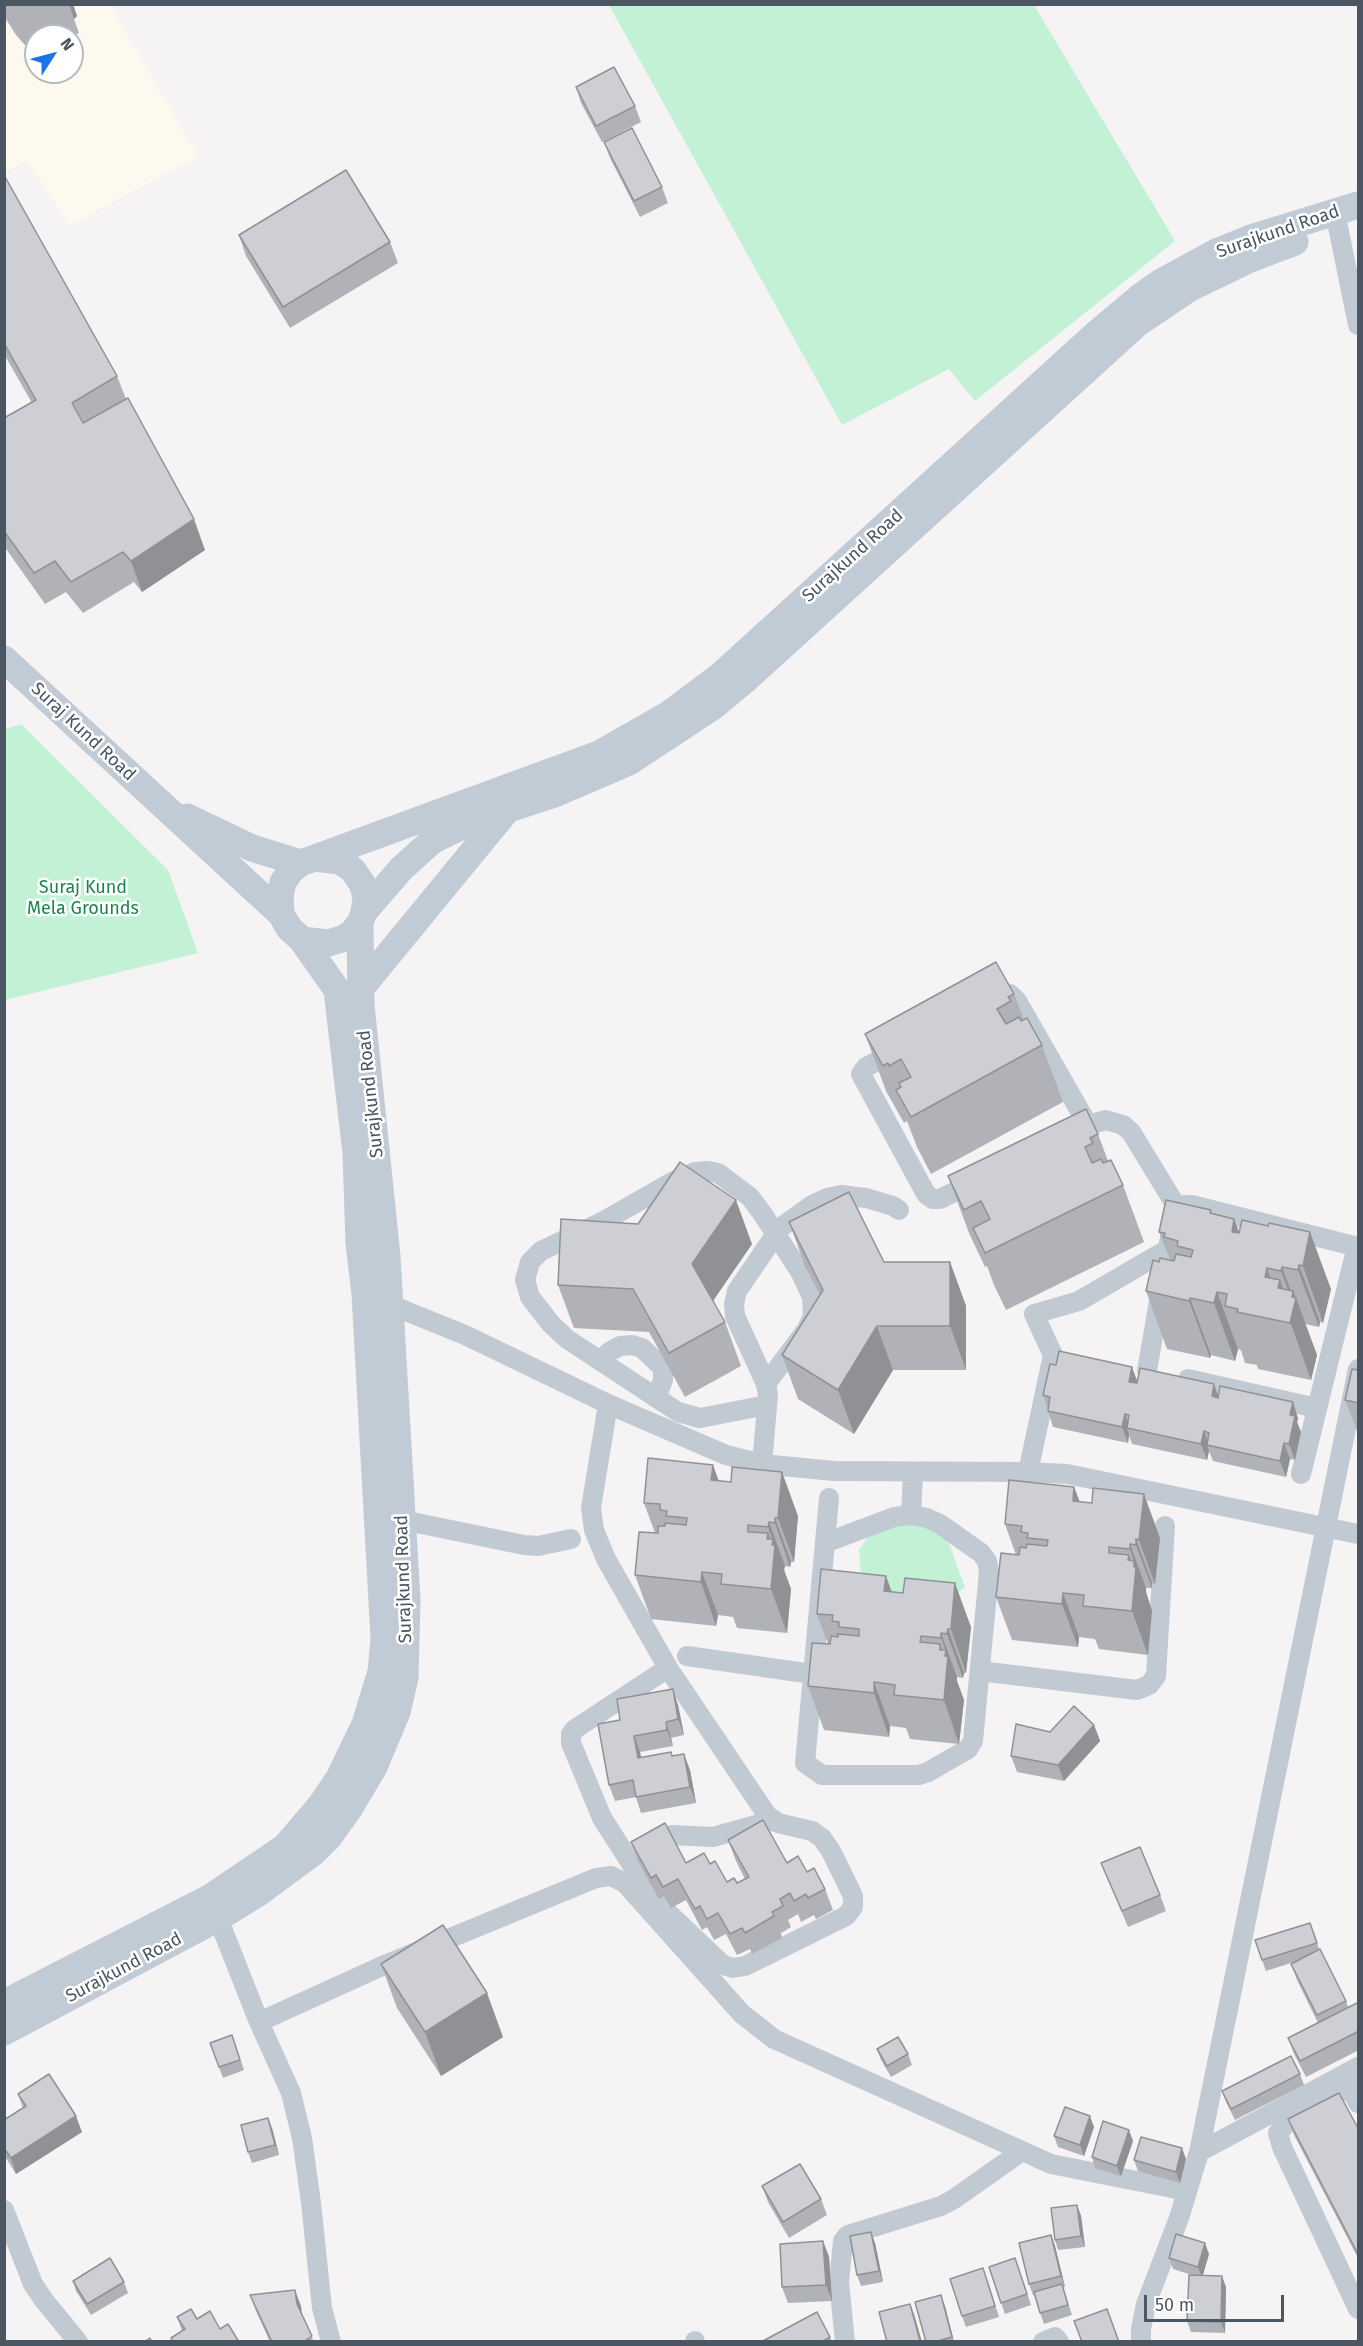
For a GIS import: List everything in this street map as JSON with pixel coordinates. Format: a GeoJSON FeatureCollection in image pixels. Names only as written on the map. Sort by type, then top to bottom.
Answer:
{"type":"FeatureCollection","features":[{"type":"Feature","properties":{"kind":"main road","name":"Surajkund Road"},"geometry":{"type":"LineString","coordinates":[[4,2003],[214,1908],[294,1869],[329,1837],[349,1809],[388,1739],[405,1678],[407,1643],[390,1305],[379,1168],[361,1005],[362,918],[401,869],[432,841],[472,821],[552,795],[629,762],[714,706],[1130,331],[1161,306],[1190,288],[1250,259],[1348,217]]}},
{"type":"Feature","properties":{"kind":"main road","name":"Surajkund Road"},"geometry":{"type":"LineString","coordinates":[[308,860],[599,754],[669,714],[721,675],[1140,296],[1216,252],[1251,238],[1348,217]]}},
{"type":"Feature","properties":{"kind":"main road","name":"Suraj Kund Road"},"geometry":{"type":"LineString","coordinates":[[4,659],[282,914]]}},
{"type":"Feature","properties":{"kind":"main road"},"geometry":{"type":"LineString","coordinates":[[161,805],[252,848],[308,860],[340,861],[353,870],[363,885],[366,899],[362,918],[342,939],[328,943],[302,940],[289,928],[282,914],[280,895],[283,882],[290,872],[308,860]]}},
{"type":"Feature","properties":{"kind":"main road"},"geometry":{"type":"LineString","coordinates":[[361,988],[508,809]]}},
{"type":"Feature","properties":{"kind":"main road","name":"Surajkund Road"},"geometry":{"type":"LineString","coordinates":[[4,2032],[214,1908],[285,1847],[320,1806],[339,1778],[365,1724],[381,1672],[384,1638],[365,1294],[359,1243],[356,1154],[338,990],[302,940]]}},
{"type":"Feature","properties":{"kind":"street"},"geometry":{"type":"LineString","coordinates":[[1348,217],[1359,325]]}},
{"type":"Feature","properties":{"kind":"street"},"geometry":{"type":"LineString","coordinates":[[981,1005],[1002,994],[1010,994],[1017,1001],[1088,1125]]}},
{"type":"Feature","properties":{"kind":"street"},"geometry":{"type":"LineString","coordinates":[[918,1039],[866,1067],[861,1074],[863,1081],[926,1194],[933,1199],[940,1199],[990,1174]]}},
{"type":"Feature","properties":{"kind":"street"},"geometry":{"type":"LineString","coordinates":[[1050,1143],[1088,1125],[1106,1120],[1123,1125],[1131,1132],[1178,1209]]}},
{"type":"Feature","properties":{"kind":"street"},"geometry":{"type":"LineString","coordinates":[[766,1384],[807,1329],[813,1316],[812,1297],[801,1273],[750,1197],[718,1173],[696,1172],[674,1181],[604,1221],[541,1251],[530,1262],[525,1280],[530,1297],[551,1324],[567,1339],[678,1412],[700,1418],[767,1405]]}},
{"type":"Feature","properties":{"kind":"street"},"geometry":{"type":"LineString","coordinates":[[762,1464],[767,1405],[766,1384],[735,1316],[734,1304],[737,1291],[780,1228],[812,1205],[826,1198],[841,1195],[866,1198],[893,1206],[898,1210]]}},
{"type":"Feature","properties":{"kind":"street"},"geometry":{"type":"LineString","coordinates":[[1147,1371],[1170,1248],[1174,1214],[1178,1209],[1185,1205],[1192,1205],[1358,1246],[1301,1474]]}},
{"type":"Feature","properties":{"kind":"street"},"geometry":{"type":"LineString","coordinates":[[1028,1472],[1053,1355],[1034,1314],[1079,1301],[1170,1248]]}},
{"type":"Feature","properties":{"kind":"street"},"geometry":{"type":"LineString","coordinates":[[365,1294],[465,1335],[608,1404],[726,1455],[762,1464],[834,1471],[1067,1474],[1359,1534]]}},
{"type":"Feature","properties":{"kind":"street"},"geometry":{"type":"LineString","coordinates":[[601,1361],[609,1352],[620,1346],[642,1348],[663,1368],[663,1380],[656,1398]]}},
{"type":"Feature","properties":{"kind":"street"},"geometry":{"type":"LineString","coordinates":[[1053,1355],[1074,1359]]}},
{"type":"Feature","properties":{"kind":"street"},"geometry":{"type":"LineString","coordinates":[[1126,1367],[1317,1408]]}},
{"type":"Feature","properties":{"kind":"street"},"geometry":{"type":"LineString","coordinates":[[1141,2342],[1146,2304],[1187,2192],[1199,2152],[1359,1369]]}},
{"type":"Feature","properties":{"kind":"street"},"geometry":{"type":"LineString","coordinates":[[608,1404],[591,1508],[594,1530],[606,1559],[668,1668],[767,1815],[778,1823],[812,1831],[822,1838],[831,1851],[853,1896],[853,1907],[846,1916],[745,1966],[733,1968],[723,1965],[650,1893],[602,1818],[571,1743],[571,1734],[668,1668]]}},
{"type":"Feature","properties":{"kind":"street"},"geometry":{"type":"LineString","coordinates":[[911,1515],[913,1473]]}},
{"type":"Feature","properties":{"kind":"street"},"geometry":{"type":"LineString","coordinates":[[825,1543],[894,1517],[911,1515],[927,1518],[940,1524],[981,1553],[987,1561],[989,1572],[973,1741],[968,1749],[928,1772],[919,1775],[822,1774],[812,1770],[805,1763],[828,1498]]}},
{"type":"Feature","properties":{"kind":"street"},"geometry":{"type":"LineString","coordinates":[[402,1520],[524,1545],[538,1546],[571,1539]]}},
{"type":"Feature","properties":{"kind":"street"},"geometry":{"type":"LineString","coordinates":[[980,1671],[1137,1690],[1149,1685],[1156,1676],[1165,1526]]}},
{"type":"Feature","properties":{"kind":"street"},"geometry":{"type":"LineString","coordinates":[[687,1656],[812,1674]]}},
{"type":"Feature","properties":{"kind":"street"},"geometry":{"type":"LineString","coordinates":[[624,1855],[672,1835],[713,1837],[774,1820]]}},
{"type":"Feature","properties":{"kind":"street"},"geometry":{"type":"LineString","coordinates":[[259,2022],[391,1962],[596,1878],[611,1876],[626,1883],[742,2014],[774,2039],[1051,2164],[1187,2192]]}},
{"type":"Feature","properties":{"kind":"street"},"geometry":{"type":"LineString","coordinates":[[214,1908],[259,2022],[291,2093],[302,2138],[322,2308],[332,2342]]}},
{"type":"Feature","properties":{"kind":"street"},"geometry":{"type":"LineString","coordinates":[[1199,2152],[1359,2067]]}},
{"type":"Feature","properties":{"kind":"street"},"geometry":{"type":"LineString","coordinates":[[1356,2091],[1291,2119],[1278,2133],[1282,2147],[1359,2309]]}},
{"type":"Feature","properties":{"kind":"street"},"geometry":{"type":"LineString","coordinates":[[845,2342],[839,2282],[843,2241],[848,2235],[941,2206],[1022,2151]]}},
{"type":"Feature","properties":{"kind":"street"},"geometry":{"type":"LineString","coordinates":[[4,2210],[33,2284],[42,2300],[78,2342]]}},
{"type":"Feature","properties":{"kind":"street"},"geometry":{"type":"LineString","coordinates":[[1043,2342],[1055,2337],[1059,2342]]}},
{"type":"Feature","properties":{"kind":"shaded area"},"geometry":{"type":"Polygon","coordinates":[[[5,5],[110,5],[198,156],[69,226],[27,160],[5,173],[5,5]]]}},
{"type":"Feature","properties":{"kind":"green space"},"geometry":{"type":"Polygon","coordinates":[[[609,5],[1034,5],[1175,241],[975,401],[949,369],[842,425],[609,5]]]}},
{"type":"Feature","properties":{"kind":"green space","name":"Suraj Kund Mela Grounds"},"geometry":{"type":"Polygon","coordinates":[[[21,724],[168,870],[198,953],[5,1000],[5,729],[21,724]]]}},
{"type":"Feature","properties":{"kind":"green space"},"geometry":{"type":"Polygon","coordinates":[[[924,1520],[948,1541],[965,1587],[944,1606],[889,1607],[861,1574],[859,1550],[870,1534],[885,1522],[924,1520]]]}},
{"type":"Feature","properties":{"kind":"building"},"geometry":{"type":"Polygon","coordinates":[[[614,67],[635,106],[596,126],[576,87],[614,67]]]}},
{"type":"Feature","properties":{"kind":"building"},"geometry":{"type":"Polygon","coordinates":[[[632,128],[662,187],[634,201],[604,142],[632,128]]]}},
{"type":"Feature","properties":{"kind":"building"},"geometry":{"type":"Polygon","coordinates":[[[346,170],[390,242],[283,307],[239,235],[346,170]]]}},
{"type":"Feature","properties":{"kind":"building"},"geometry":{"type":"Polygon","coordinates":[[[4,175],[117,376],[72,403],[83,423],[128,398],[194,519],[131,561],[123,552],[71,582],[55,561],[34,573],[4,531],[4,418],[36,400],[4,343],[4,175]]]}},
{"type":"Feature","properties":{"kind":"building"},"geometry":{"type":"Polygon","coordinates":[[[996,962],[1014,994],[1008,997],[1011,1001],[997,1009],[1006,1024],[1019,1017],[1021,1021],[1027,1018],[1042,1045],[911,1117],[896,1090],[901,1087],[899,1083],[911,1077],[901,1059],[889,1066],[888,1063],[883,1066],[865,1034],[996,962]]]}},
{"type":"Feature","properties":{"kind":"building"},"geometry":{"type":"Polygon","coordinates":[[[1086,1109],[1098,1134],[1090,1138],[1093,1143],[1085,1147],[1092,1163],[1101,1159],[1103,1163],[1111,1160],[1123,1185],[985,1253],[973,1228],[990,1219],[981,1201],[964,1210],[948,1176],[1086,1109]]]}},
{"type":"Feature","properties":{"kind":"building"},"geometry":{"type":"Polygon","coordinates":[[[680,1162],[736,1200],[692,1264],[725,1322],[669,1353],[633,1289],[558,1285],[561,1219],[638,1224],[680,1162]]]}},
{"type":"Feature","properties":{"kind":"building"},"geometry":{"type":"Polygon","coordinates":[[[849,1192],[884,1262],[950,1262],[950,1326],[877,1326],[838,1390],[782,1355],[823,1290],[789,1222],[849,1192]]]}},
{"type":"Feature","properties":{"kind":"building"},"geometry":{"type":"Polygon","coordinates":[[[1166,1200],[1211,1210],[1210,1213],[1234,1219],[1232,1232],[1239,1233],[1242,1220],[1310,1232],[1303,1266],[1299,1265],[1298,1270],[1282,1267],[1281,1271],[1267,1268],[1265,1277],[1280,1280],[1278,1288],[1293,1291],[1292,1297],[1296,1298],[1290,1323],[1237,1312],[1238,1309],[1225,1306],[1227,1294],[1217,1292],[1214,1303],[1190,1298],[1189,1301],[1146,1291],[1153,1260],[1159,1262],[1160,1258],[1174,1261],[1176,1254],[1191,1257],[1193,1250],[1177,1246],[1178,1241],[1164,1237],[1165,1233],[1159,1232],[1166,1200]]]}},
{"type":"Feature","properties":{"kind":"building"},"geometry":{"type":"Polygon","coordinates":[[[1059,1351],[1132,1367],[1129,1382],[1137,1383],[1140,1368],[1214,1384],[1212,1396],[1218,1398],[1220,1386],[1293,1402],[1290,1415],[1295,1416],[1289,1444],[1284,1443],[1280,1461],[1207,1445],[1209,1433],[1204,1431],[1201,1444],[1127,1428],[1129,1415],[1125,1414],[1122,1427],[1048,1411],[1050,1397],[1043,1395],[1050,1364],[1056,1365],[1059,1351]]]}},
{"type":"Feature","properties":{"kind":"building"},"geometry":{"type":"Polygon","coordinates":[[[1359,1368],[1359,1403],[1345,1400],[1352,1369],[1358,1370],[1359,1368]]]}},
{"type":"Feature","properties":{"kind":"building"},"geometry":{"type":"Polygon","coordinates":[[[648,1458],[713,1465],[711,1480],[731,1482],[732,1467],[782,1472],[778,1518],[775,1518],[775,1523],[769,1522],[768,1527],[748,1525],[748,1532],[768,1533],[767,1539],[773,1539],[772,1545],[775,1545],[771,1589],[721,1584],[722,1574],[702,1572],[701,1582],[635,1575],[639,1532],[658,1533],[658,1526],[665,1526],[665,1523],[686,1525],[687,1518],[666,1516],[667,1511],[660,1510],[660,1504],[644,1503],[648,1458]]]}},
{"type":"Feature","properties":{"kind":"building"},"geometry":{"type":"Polygon","coordinates":[[[1009,1480],[1074,1487],[1073,1501],[1092,1503],[1093,1488],[1144,1494],[1139,1540],[1136,1539],[1136,1545],[1130,1544],[1130,1549],[1109,1547],[1109,1553],[1129,1555],[1128,1560],[1134,1561],[1134,1567],[1136,1567],[1132,1611],[1083,1606],[1084,1595],[1063,1593],[1062,1604],[996,1597],[1001,1553],[1019,1555],[1020,1547],[1026,1548],[1027,1544],[1047,1546],[1048,1540],[1027,1538],[1028,1533],[1021,1532],[1022,1526],[1005,1524],[1009,1480]]]}},
{"type":"Feature","properties":{"kind":"building"},"geometry":{"type":"Polygon","coordinates":[[[821,1569],[886,1576],[884,1591],[903,1593],[905,1578],[955,1583],[951,1629],[948,1629],[947,1634],[941,1633],[941,1638],[921,1636],[920,1642],[940,1644],[940,1650],[946,1650],[945,1656],[948,1656],[944,1700],[894,1695],[895,1685],[874,1682],[874,1693],[808,1686],[812,1643],[830,1644],[831,1636],[838,1637],[838,1634],[859,1636],[859,1629],[839,1627],[839,1622],[832,1621],[833,1615],[817,1614],[821,1569]]]}},
{"type":"Feature","properties":{"kind":"building"},"geometry":{"type":"Polygon","coordinates":[[[673,1689],[678,1719],[666,1722],[667,1730],[634,1736],[638,1758],[671,1752],[672,1756],[684,1754],[690,1787],[636,1797],[633,1780],[609,1785],[598,1724],[620,1720],[617,1699],[673,1689]]]}},
{"type":"Feature","properties":{"kind":"building"},"geometry":{"type":"Polygon","coordinates":[[[1074,1706],[1094,1725],[1058,1765],[1011,1756],[1016,1724],[1050,1732],[1074,1706]]]}},
{"type":"Feature","properties":{"kind":"building"},"geometry":{"type":"Polygon","coordinates":[[[763,1820],[787,1863],[798,1856],[807,1872],[814,1868],[825,1889],[808,1898],[806,1894],[794,1901],[790,1893],[780,1899],[783,1906],[772,1912],[774,1916],[745,1933],[742,1928],[730,1934],[718,1913],[707,1919],[700,1906],[695,1909],[678,1879],[663,1887],[656,1875],[651,1878],[631,1842],[665,1823],[686,1863],[704,1853],[710,1864],[715,1861],[727,1882],[734,1878],[737,1883],[749,1877],[728,1840],[763,1820]]]}},
{"type":"Feature","properties":{"kind":"building"},"geometry":{"type":"Polygon","coordinates":[[[1140,1847],[1160,1895],[1122,1911],[1101,1863],[1140,1847]]]}},
{"type":"Feature","properties":{"kind":"building"},"geometry":{"type":"Polygon","coordinates":[[[1310,1923],[1317,1943],[1262,1960],[1255,1940],[1310,1923]]]}},
{"type":"Feature","properties":{"kind":"building"},"geometry":{"type":"Polygon","coordinates":[[[443,1925],[487,1993],[425,2032],[381,1964],[443,1925]]]}},
{"type":"Feature","properties":{"kind":"building"},"geometry":{"type":"Polygon","coordinates":[[[1320,1949],[1346,2001],[1317,2015],[1291,1964],[1320,1949]]]}},
{"type":"Feature","properties":{"kind":"building"},"geometry":{"type":"Polygon","coordinates":[[[1359,2002],[1359,2031],[1300,2061],[1288,2038],[1359,2002]]]}},
{"type":"Feature","properties":{"kind":"building"},"geometry":{"type":"Polygon","coordinates":[[[232,2035],[240,2060],[219,2067],[210,2043],[232,2035]]]}},
{"type":"Feature","properties":{"kind":"building"},"geometry":{"type":"Polygon","coordinates":[[[898,2037],[908,2054],[887,2066],[877,2049],[898,2037]]]}},
{"type":"Feature","properties":{"kind":"building"},"geometry":{"type":"Polygon","coordinates":[[[1291,2056],[1300,2074],[1231,2109],[1222,2091],[1291,2056]]]}},
{"type":"Feature","properties":{"kind":"building"},"geometry":{"type":"Polygon","coordinates":[[[49,2074],[76,2116],[11,2158],[4,2148],[4,2120],[26,2106],[18,2094],[49,2074]]]}},
{"type":"Feature","properties":{"kind":"building"},"geometry":{"type":"Polygon","coordinates":[[[1339,2093],[1359,2130],[1359,2256],[1288,2119],[1339,2093]]]}},
{"type":"Feature","properties":{"kind":"building"},"geometry":{"type":"Polygon","coordinates":[[[1065,2107],[1090,2116],[1080,2145],[1054,2136],[1065,2107]]]}},
{"type":"Feature","properties":{"kind":"building"},"geometry":{"type":"Polygon","coordinates":[[[268,2118],[275,2145],[248,2152],[241,2125],[268,2118]]]}},
{"type":"Feature","properties":{"kind":"building"},"geometry":{"type":"Polygon","coordinates":[[[1103,2121],[1129,2130],[1117,2166],[1092,2157],[1103,2121]]]}},
{"type":"Feature","properties":{"kind":"building"},"geometry":{"type":"Polygon","coordinates":[[[1141,2137],[1182,2148],[1176,2172],[1134,2160],[1141,2137]]]}},
{"type":"Feature","properties":{"kind":"building"},"geometry":{"type":"Polygon","coordinates":[[[800,2164],[821,2199],[783,2222],[762,2186],[800,2164]]]}},
{"type":"Feature","properties":{"kind":"building"},"geometry":{"type":"Polygon","coordinates":[[[1077,2205],[1081,2236],[1055,2240],[1051,2208],[1077,2205]]]}},
{"type":"Feature","properties":{"kind":"building"},"geometry":{"type":"Polygon","coordinates":[[[871,2232],[879,2271],[857,2275],[850,2236],[871,2232]]]}},
{"type":"Feature","properties":{"kind":"building"},"geometry":{"type":"Polygon","coordinates":[[[1176,2234],[1205,2243],[1198,2267],[1169,2258],[1176,2234]]]}},
{"type":"Feature","properties":{"kind":"building"},"geometry":{"type":"Polygon","coordinates":[[[1051,2235],[1061,2276],[1029,2284],[1019,2243],[1051,2235]]]}},
{"type":"Feature","properties":{"kind":"building"},"geometry":{"type":"Polygon","coordinates":[[[823,2241],[826,2285],[782,2287],[780,2244],[823,2241]]]}},
{"type":"Feature","properties":{"kind":"building"},"geometry":{"type":"Polygon","coordinates":[[[110,2258],[124,2282],[87,2304],[73,2281],[110,2258]]]}},
{"type":"Feature","properties":{"kind":"building"},"geometry":{"type":"Polygon","coordinates":[[[1015,2258],[1027,2294],[1001,2303],[989,2267],[1015,2258]]]}},
{"type":"Feature","properties":{"kind":"building"},"geometry":{"type":"Polygon","coordinates":[[[983,2268],[995,2306],[962,2316],[950,2279],[983,2268]]]}},
{"type":"Feature","properties":{"kind":"building"},"geometry":{"type":"Polygon","coordinates":[[[1189,2275],[1222,2276],[1221,2322],[1187,2321],[1189,2275]]]}},
{"type":"Feature","properties":{"kind":"building"},"geometry":{"type":"Polygon","coordinates":[[[1062,2284],[1068,2305],[1040,2313],[1034,2292],[1062,2284]]]}},
{"type":"Feature","properties":{"kind":"building"},"geometry":{"type":"Polygon","coordinates":[[[295,2290],[297,2304],[312,2336],[303,2342],[272,2342],[250,2295],[295,2290]]]}},
{"type":"Feature","properties":{"kind":"building"},"geometry":{"type":"Polygon","coordinates":[[[941,2295],[952,2337],[926,2342],[915,2302],[941,2295]]]}},
{"type":"Feature","properties":{"kind":"building"},"geometry":{"type":"Polygon","coordinates":[[[910,2304],[920,2341],[887,2342],[879,2312],[910,2304]]]}},
{"type":"Feature","properties":{"kind":"building"},"geometry":{"type":"Polygon","coordinates":[[[191,2309],[197,2319],[210,2311],[220,2329],[228,2324],[239,2342],[173,2342],[171,2338],[185,2329],[177,2317],[191,2309]]]}},
{"type":"Feature","properties":{"kind":"building"},"geometry":{"type":"Polygon","coordinates":[[[1107,2309],[1119,2342],[1082,2342],[1074,2321],[1107,2309]]]}},
{"type":"Feature","properties":{"kind":"building"},"geometry":{"type":"Polygon","coordinates":[[[817,2312],[830,2337],[822,2342],[761,2342],[817,2312]]]}}]}
